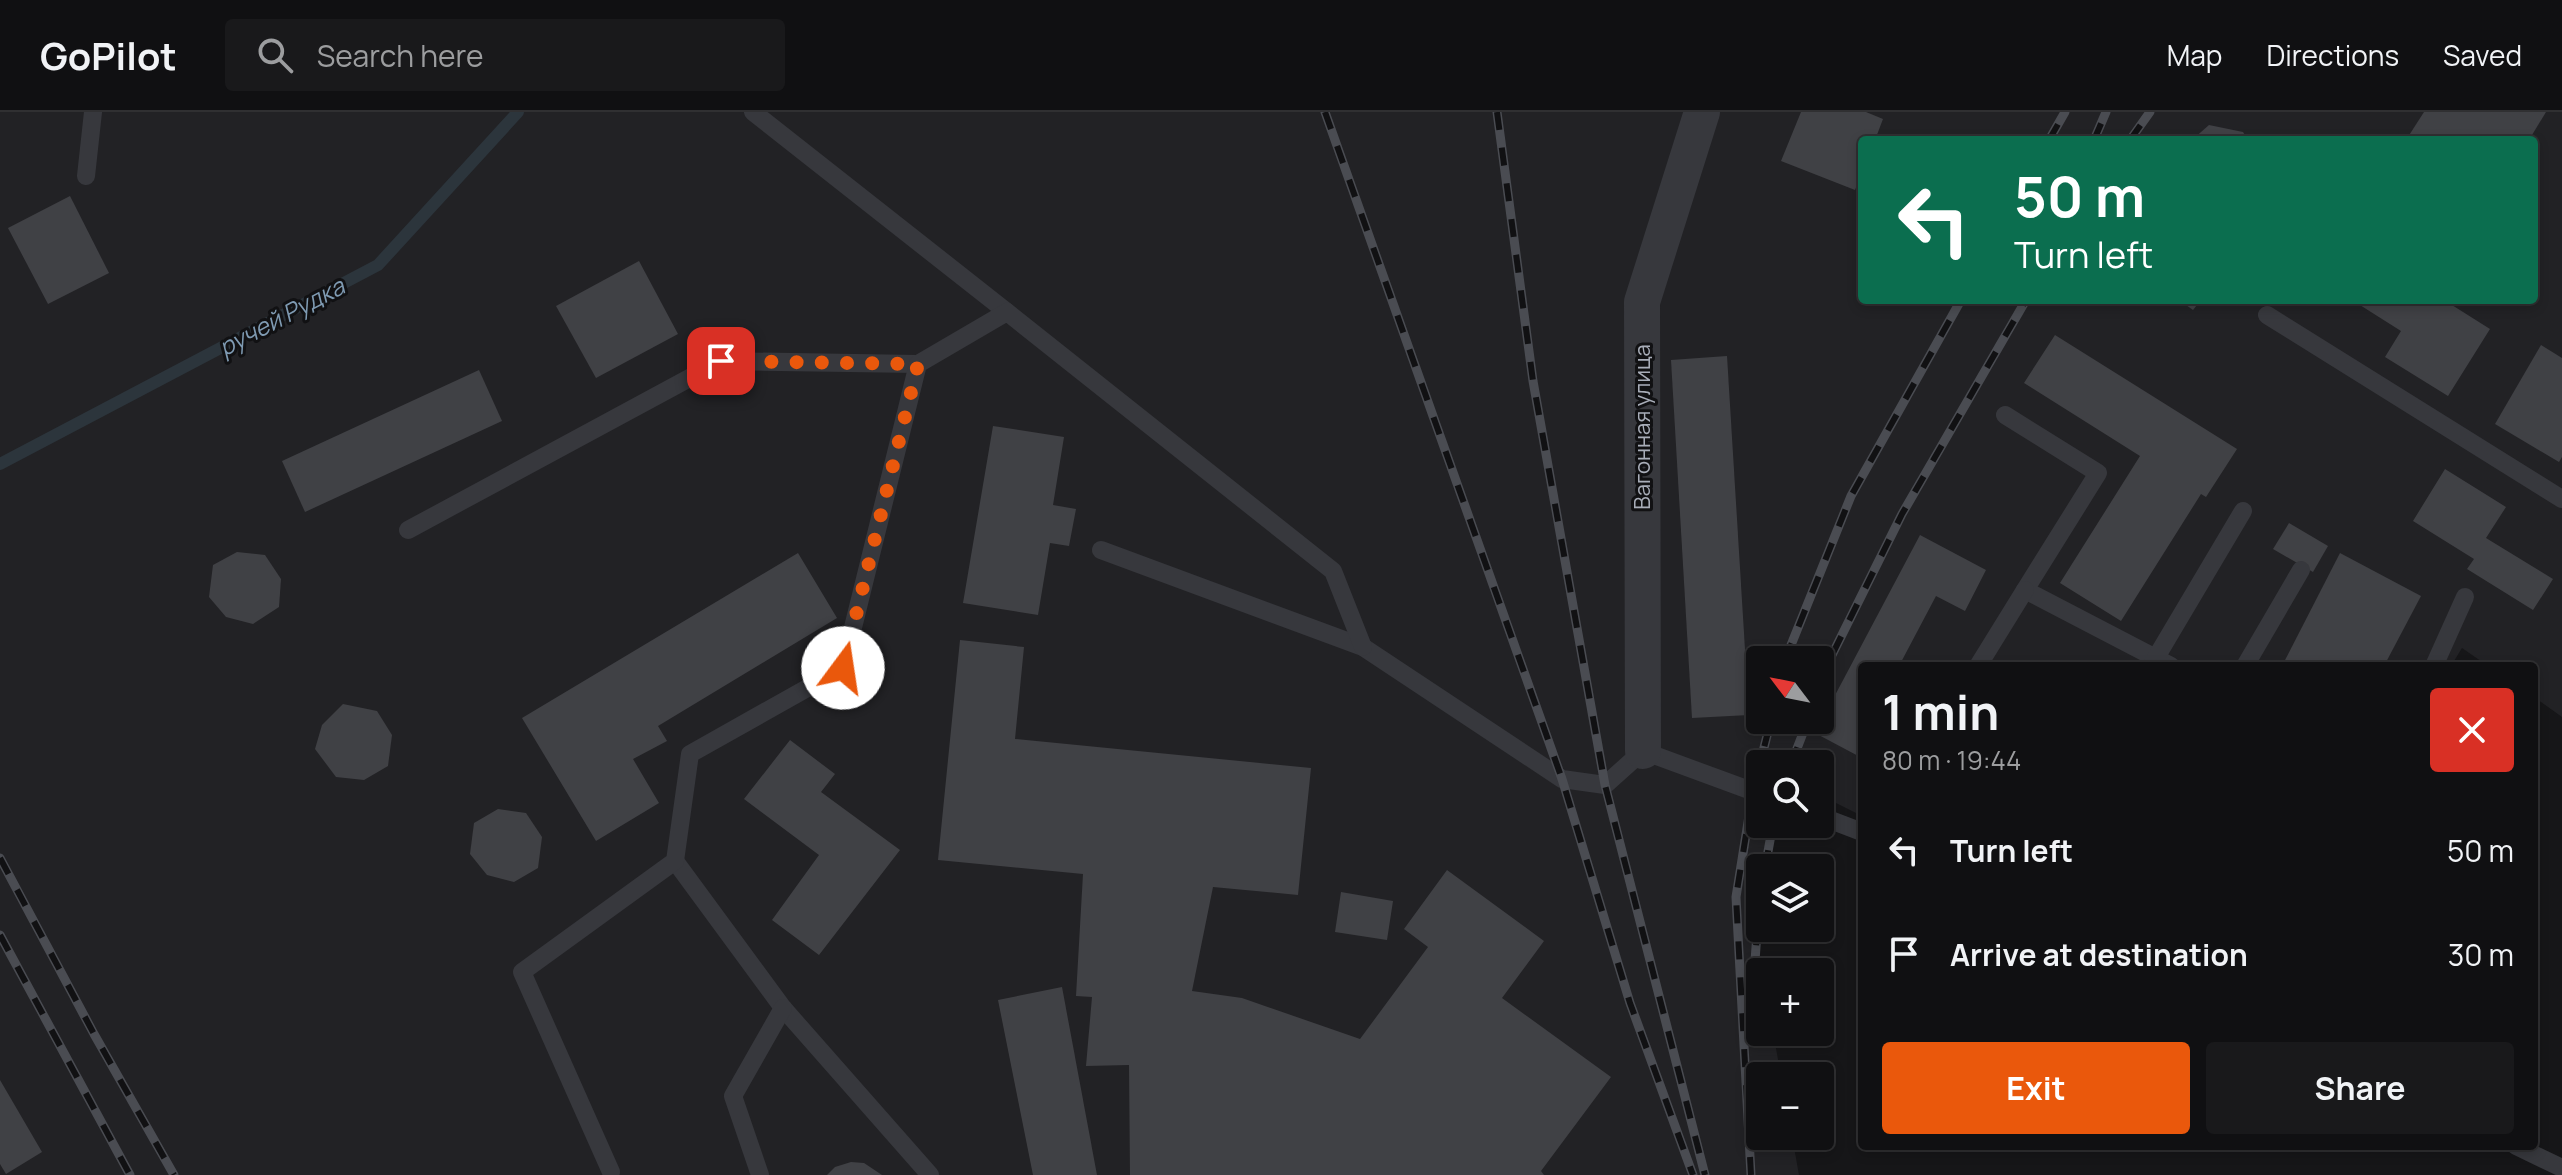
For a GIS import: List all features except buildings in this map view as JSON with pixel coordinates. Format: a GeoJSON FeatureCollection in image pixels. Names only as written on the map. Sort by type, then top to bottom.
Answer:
{"type":"FeatureCollection","features":[{"type":"Feature","properties":{"kind":"street","name":"Вагонная улица"},"geometry":{"type":"LineString","coordinates":[[1643,751],[1642,302],[1702,112]]}},
{"type":"Feature","properties":{"kind":"lane"},"geometry":{"type":"LineString","coordinates":[[86,176],[93,112]]}},
{"type":"Feature","properties":{"kind":"lane"},"geometry":{"type":"LineString","coordinates":[[753,112],[1333,571],[1363,647]]}},
{"type":"Feature","properties":{"kind":"lane"},"geometry":{"type":"LineString","coordinates":[[408,530],[721,361],[918,364],[1007,312]]}},
{"type":"Feature","properties":{"kind":"lane"},"geometry":{"type":"LineString","coordinates":[[2267,315],[2562,499]]}},
{"type":"Feature","properties":{"kind":"lane"},"geometry":{"type":"LineString","coordinates":[[918,364],[843,668],[690,754],[675,861],[783,1008],[930,1175]]}},
{"type":"Feature","properties":{"kind":"lane"},"geometry":{"type":"LineString","coordinates":[[1980,662],[2098,473],[2005,415]]}},
{"type":"Feature","properties":{"kind":"lane"},"geometry":{"type":"LineString","coordinates":[[2160,662],[2243,511]]}},
{"type":"Feature","properties":{"kind":"lane"},"geometry":{"type":"LineString","coordinates":[[1101,550],[1363,647],[1562,779],[1605,785],[1643,751],[1746,789]]}},
{"type":"Feature","properties":{"kind":"lane"},"geometry":{"type":"LineString","coordinates":[[2247,662],[2301,570]]}},
{"type":"Feature","properties":{"kind":"lane"},"geometry":{"type":"LineString","coordinates":[[2025,590],[2157,662]]}},
{"type":"Feature","properties":{"kind":"lane"},"geometry":{"type":"LineString","coordinates":[[2436,662],[2465,597]]}},
{"type":"Feature","properties":{"kind":"lane"},"geometry":{"type":"LineString","coordinates":[[1834,821],[1858,830]]}},
{"type":"Feature","properties":{"kind":"lane"},"geometry":{"type":"LineString","coordinates":[[611,1172],[522,972],[675,861]]}},
{"type":"Feature","properties":{"kind":"lane"},"geometry":{"type":"LineString","coordinates":[[760,1175],[733,1096],[783,1008]]}},
{"type":"Feature","properties":{"kind":"lane"},"geometry":{"type":"LineString","coordinates":[[2524,1150],[2562,1168]]}},
{"type":"Feature","properties":{"kind":"shaded area"},"geometry":{"type":"Polygon","coordinates":[[[0,112],[2562,112],[2562,717],[2538,700],[2538,662],[2482,662],[2462,648],[2453,662],[1858,662],[1858,814],[1834,802],[1834,750],[1746,750],[1746,838],[1771,838],[1766,854],[1746,854],[1746,942],[1757,942],[1760,958],[1746,958],[1746,1046],[1776,1046],[1778,1062],[1746,1062],[1746,1150],[1795,1150],[1799,1175],[0,1175],[0,112]]]}},
{"type":"Feature","properties":{"kind":"waterway","name":"ручей Рудка"},"geometry":{"type":"LineString","coordinates":[[0,464],[378,265],[518,112]]}},
{"type":"Feature","properties":{"kind":"railway"},"geometry":{"type":"LineString","coordinates":[[1325,112],[1562,779],[1630,1003],[1693,1175]]}},
{"type":"Feature","properties":{"kind":"railway"},"geometry":{"type":"LineString","coordinates":[[1497,112],[1533,381],[1605,785],[1705,1175]]}},
{"type":"Feature","properties":{"kind":"railway"},"geometry":{"type":"LineString","coordinates":[[2051,136],[2065,112]]}},
{"type":"Feature","properties":{"kind":"railway"},"geometry":{"type":"LineString","coordinates":[[2096,136],[2106,112]]}},
{"type":"Feature","properties":{"kind":"railway"},"geometry":{"type":"LineString","coordinates":[[2133,136],[2150,112]]}},
{"type":"Feature","properties":{"kind":"railway"},"geometry":{"type":"LineString","coordinates":[[1791,646],[1851,496],[1959,304]]}},
{"type":"Feature","properties":{"kind":"railway"},"geometry":{"type":"LineString","coordinates":[[1834,651],[1902,514],[2024,304]]}},
{"type":"Feature","properties":{"kind":"railway"},"geometry":{"type":"LineString","coordinates":[[1751,1175],[1736,897],[1753,791],[1767,734]]}},
{"type":"Feature","properties":{"kind":"railway"},"geometry":{"type":"LineString","coordinates":[[1796,750],[1803,734]]}},
{"type":"Feature","properties":{"kind":"railway"},"geometry":{"type":"LineString","coordinates":[[1768,854],[1770,838]]}},
{"type":"Feature","properties":{"kind":"railway"},"geometry":{"type":"LineString","coordinates":[[0,858],[174,1175]]}},
{"type":"Feature","properties":{"kind":"railway"},"geometry":{"type":"LineString","coordinates":[[0,935],[130,1175]]}},
{"type":"Feature","properties":{"kind":"railway"},"geometry":{"type":"LineString","coordinates":[[1755,958],[1756,942]]}},
{"type":"Feature","properties":{"kind":"route"},"geometry":{"type":"LineString","coordinates":[[721,361],[918,364],[843,668]]}}]}
